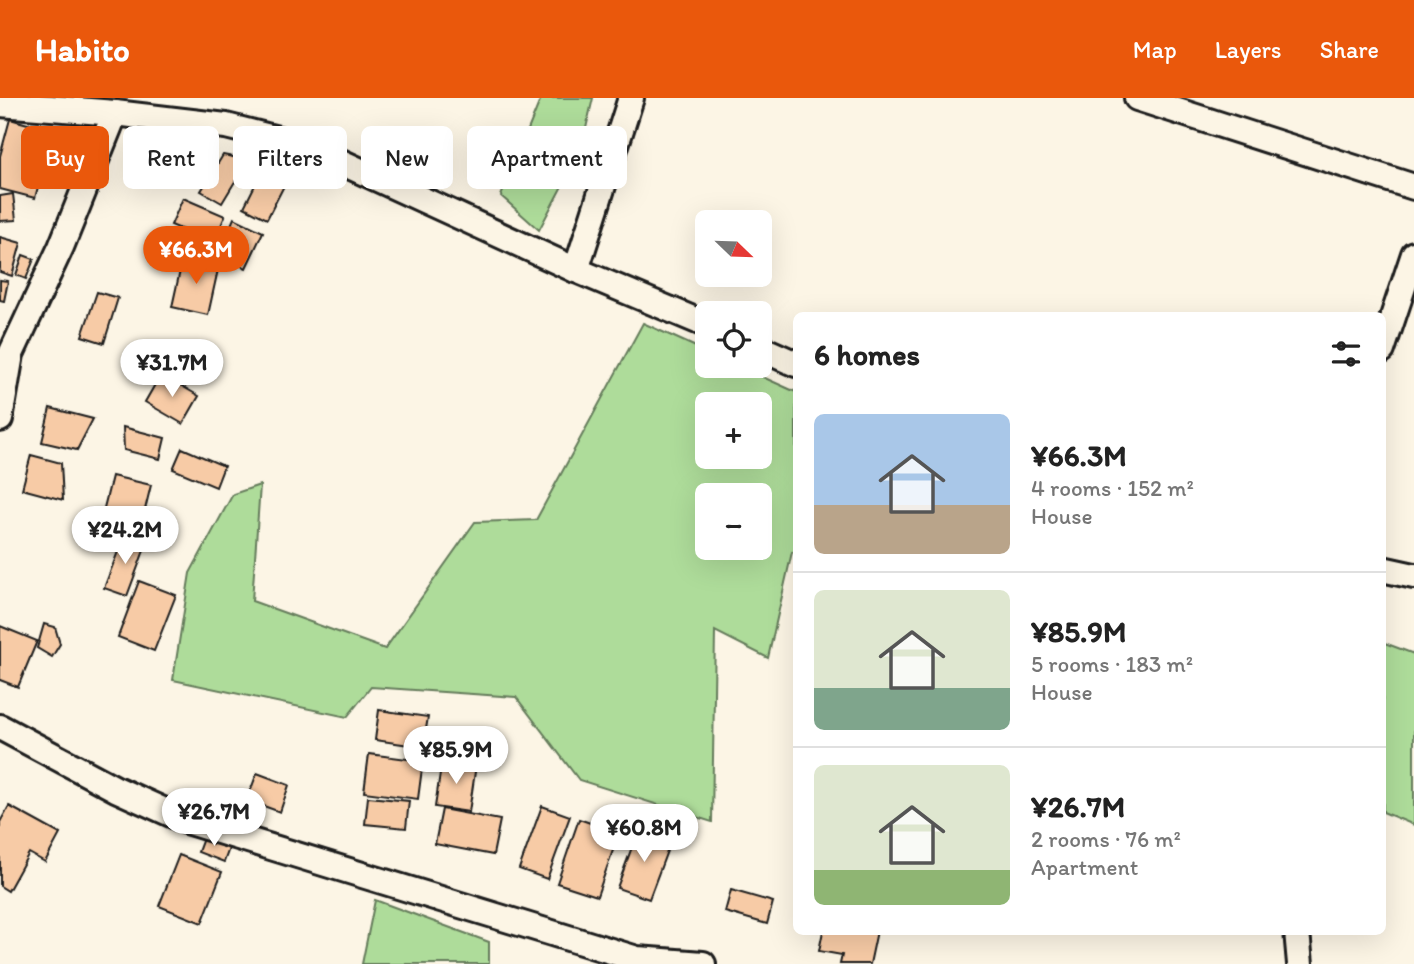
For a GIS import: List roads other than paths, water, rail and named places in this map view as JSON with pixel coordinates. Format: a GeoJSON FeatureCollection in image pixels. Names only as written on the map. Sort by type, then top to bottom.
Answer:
{"type":"FeatureCollection","features":[{"type":"Feature","properties":{"kind":"street"},"geometry":{"type":"LineString","coordinates":[[576,270],[631,98]]}},
{"type":"Feature","properties":{"kind":"street"},"geometry":{"type":"LineString","coordinates":[[1137,98],[1414,187]]}},
{"type":"Feature","properties":{"kind":"street"},"geometry":{"type":"LineString","coordinates":[[0,104],[115,113],[226,126],[306,146],[576,270],[695,320]]}},
{"type":"Feature","properties":{"kind":"street"},"geometry":{"type":"LineString","coordinates":[[0,419],[11,354],[61,247],[115,113]]}},
{"type":"Feature","properties":{"kind":"street"},"geometry":{"type":"LineString","coordinates":[[1386,338],[1414,254]]}},
{"type":"Feature","properties":{"kind":"street"},"geometry":{"type":"LineString","coordinates":[[772,353],[793,363]]}},
{"type":"Feature","properties":{"kind":"street"},"geometry":{"type":"LineString","coordinates":[[1386,570],[1414,576]]}},
{"type":"Feature","properties":{"kind":"street"},"geometry":{"type":"LineString","coordinates":[[0,727],[116,789],[189,822],[637,959],[703,964]]}},
{"type":"Feature","properties":{"kind":"street"},"geometry":{"type":"LineString","coordinates":[[1297,935],[1300,964]]}}]}
